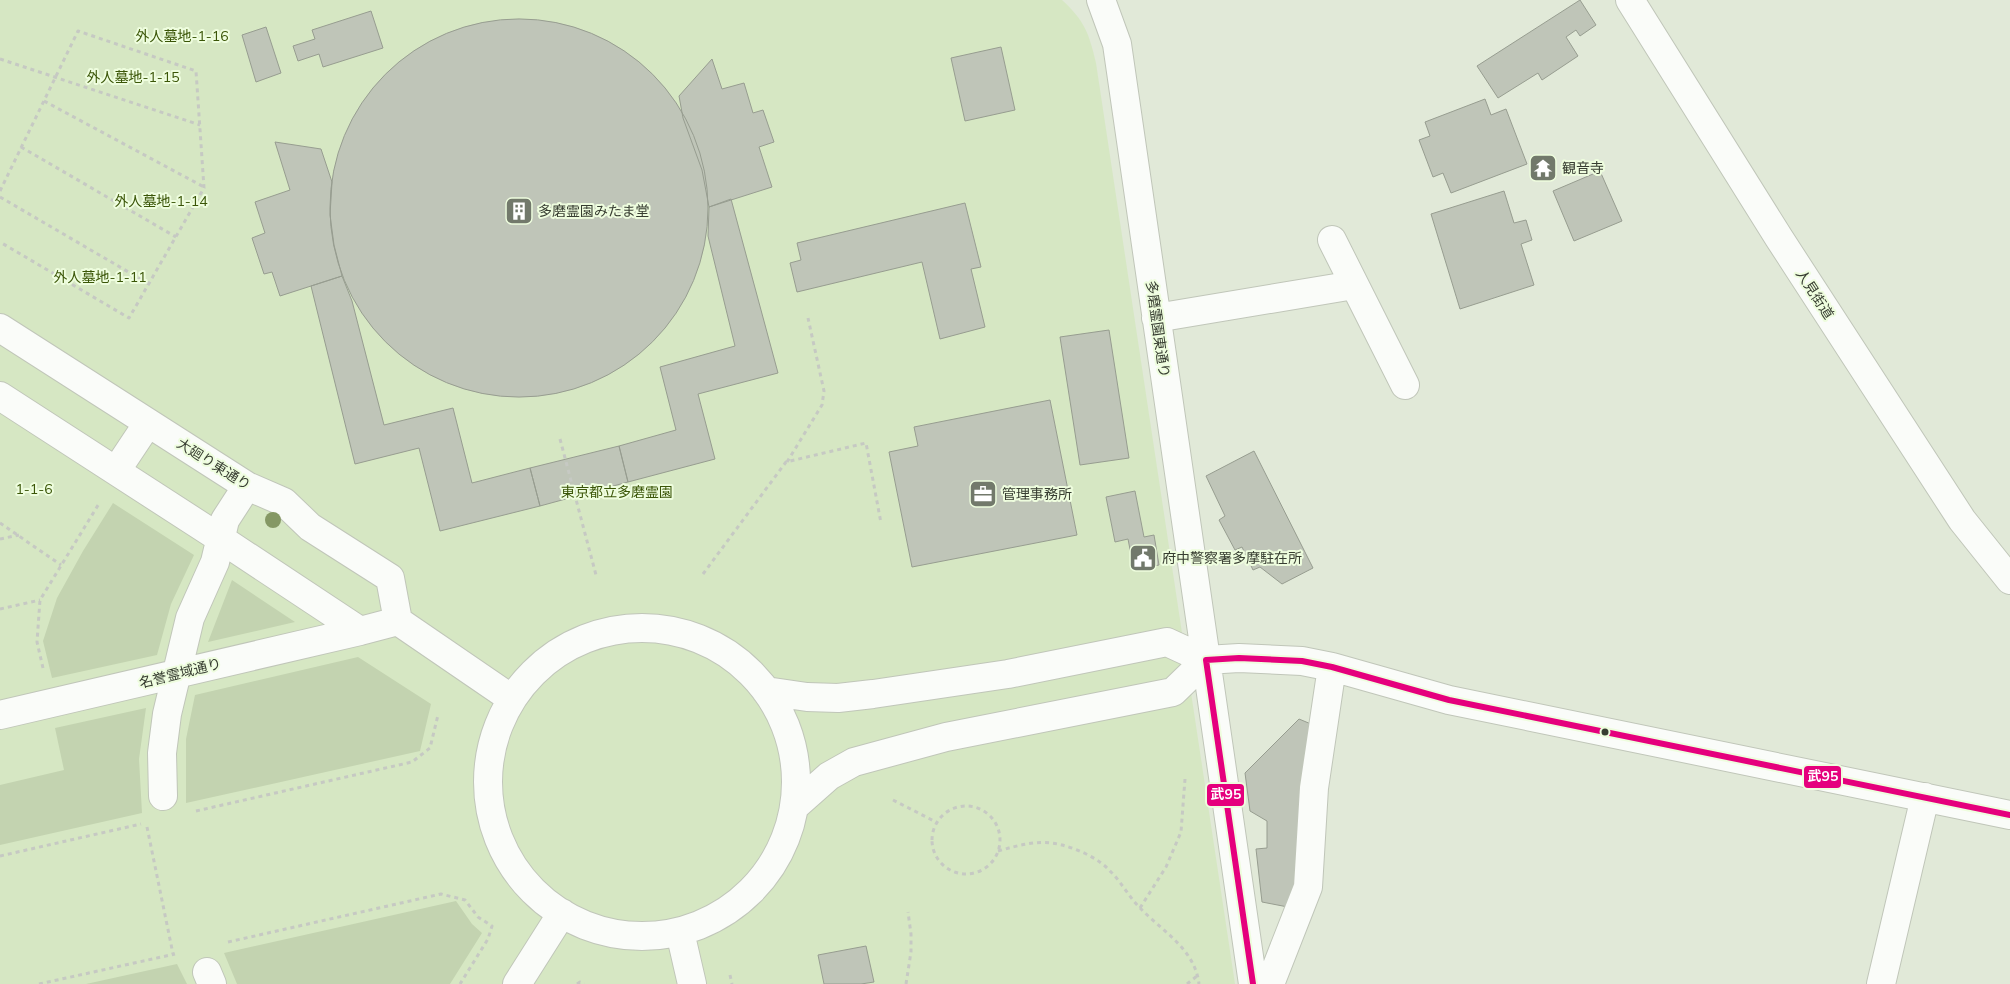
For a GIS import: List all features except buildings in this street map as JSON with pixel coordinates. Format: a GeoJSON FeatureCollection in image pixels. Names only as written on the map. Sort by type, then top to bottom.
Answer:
{"type":"FeatureCollection","features":[{"type":"Feature","properties":{"kind":"street","name":"多磨霊園東通り"},"geometry":{"type":"LineString","coordinates":[[1101,0],[1117,44],[1253,984]]}},
{"type":"Feature","properties":{"kind":"street","name":"人見街道"},"geometry":{"type":"LineString","coordinates":[[1630,0],[1779,238],[1962,520],[2010,580]]}},
{"type":"Feature","properties":{"kind":"street"},"geometry":{"type":"LineString","coordinates":[[1332,240],[1405,385]]}},
{"type":"Feature","properties":{"kind":"street"},"geometry":{"type":"LineString","coordinates":[[1156,318],[1354,285]]}},
{"type":"Feature","properties":{"kind":"street","name":"大廻り東通り"},"geometry":{"type":"LineString","coordinates":[[0,328],[247,486],[284,502],[310,527],[390,578],[398,621]]}},
{"type":"Feature","properties":{"kind":"street"},"geometry":{"type":"LineString","coordinates":[[0,396],[221,538],[360,631],[398,621],[512,698]]}},
{"type":"Feature","properties":{"kind":"street"},"geometry":{"type":"LineString","coordinates":[[116,471],[148,423]]}},
{"type":"Feature","properties":{"kind":"street"},"geometry":{"type":"LineString","coordinates":[[163,796],[162,753],[167,714],[190,618],[215,562],[225,520],[247,486]]}},
{"type":"Feature","properties":{"kind":"street"},"geometry":{"type":"LineString","coordinates":[[634,628],[665,629],[694,637],[721,650],[746,668],[766,691],[781,717],[792,746],[796,776],[794,807],[786,835],[774,862],[756,886],[733,907],[707,922],[680,932],[649,937],[618,935],[590,928],[562,913],[538,896],[517,873],[502,847],[492,818],[488,788],[489,758],[497,729],[512,698],[528,678],[550,657],[576,642],[604,632],[634,628]]}},
{"type":"Feature","properties":{"kind":"street","name":"名誉霊域通り"},"geometry":{"type":"LineString","coordinates":[[0,715],[360,631]]}},
{"type":"Feature","properties":{"kind":"street"},"geometry":{"type":"LineString","coordinates":[[766,691],[807,698],[838,698],[873,694],[1008,674],[1167,642],[1206,660],[1267,658],[1302,661],[1332,667],[1449,700],[2010,815]]}},
{"type":"Feature","properties":{"kind":"street"},"geometry":{"type":"LineString","coordinates":[[794,807],[829,776],[854,762],[946,737],[1173,692],[1206,660]]}},
{"type":"Feature","properties":{"kind":"street"},"geometry":{"type":"LineString","coordinates":[[1270,984],[1308,887],[1314,788],[1332,667]]}},
{"type":"Feature","properties":{"kind":"street"},"geometry":{"type":"LineString","coordinates":[[1881,984],[1925,797]]}},
{"type":"Feature","properties":{"kind":"street"},"geometry":{"type":"LineString","coordinates":[[517,984],[562,913]]}},
{"type":"Feature","properties":{"kind":"street"},"geometry":{"type":"LineString","coordinates":[[680,932],[692,984]]}},
{"type":"Feature","properties":{"kind":"path"},"geometry":{"type":"LineString","coordinates":[[0,191],[78,31],[196,71],[204,188],[129,318],[0,242]]}},
{"type":"Feature","properties":{"kind":"path"},"geometry":{"type":"LineString","coordinates":[[0,59],[200,125]]}},
{"type":"Feature","properties":{"kind":"path"},"geometry":{"type":"LineString","coordinates":[[44,101],[204,188]]}},
{"type":"Feature","properties":{"kind":"path"},"geometry":{"type":"LineString","coordinates":[[21,147],[176,237]]}},
{"type":"Feature","properties":{"kind":"path"},"geometry":{"type":"LineString","coordinates":[[0,196],[149,284]]}},
{"type":"Feature","properties":{"kind":"path"},"geometry":{"type":"LineString","coordinates":[[703,574],[786,462],[822,405],[824,391],[808,318]]}},
{"type":"Feature","properties":{"kind":"path"},"geometry":{"type":"LineString","coordinates":[[560,439],[596,575]]}},
{"type":"Feature","properties":{"kind":"path"},"geometry":{"type":"LineString","coordinates":[[786,462],[866,443],[882,523]]}},
{"type":"Feature","properties":{"kind":"path"},"geometry":{"type":"LineString","coordinates":[[43,670],[37,642],[40,600],[104,496]]}},
{"type":"Feature","properties":{"kind":"path"},"geometry":{"type":"LineString","coordinates":[[0,523],[61,565]]}},
{"type":"Feature","properties":{"kind":"path"},"geometry":{"type":"LineString","coordinates":[[0,539],[19,535]]}},
{"type":"Feature","properties":{"kind":"path"},"geometry":{"type":"LineString","coordinates":[[0,609],[40,600]]}},
{"type":"Feature","properties":{"kind":"path"},"geometry":{"type":"LineString","coordinates":[[191,812],[412,762],[430,748],[438,715]]}},
{"type":"Feature","properties":{"kind":"path"},"geometry":{"type":"LineString","coordinates":[[1140,908],[1166,867],[1181,832],[1186,774]]}},
{"type":"Feature","properties":{"kind":"path"},"geometry":{"type":"LineString","coordinates":[[893,800],[936,822]]}},
{"type":"Feature","properties":{"kind":"path"},"geometry":{"type":"LineString","coordinates":[[960,806],[972,806],[983,810],[993,818],[998,828],[1000,840],[998,851],[993,861],[986,868],[976,873],[965,874],[945,867],[937,859],[933,849],[933,827],[936,822],[949,810],[960,806]]}},
{"type":"Feature","properties":{"kind":"path"},"geometry":{"type":"LineString","coordinates":[[0,856],[146,823],[173,954]]}},
{"type":"Feature","properties":{"kind":"path"},"geometry":{"type":"LineString","coordinates":[[998,851],[1033,842],[1061,845],[1087,855],[1110,870],[1140,908],[1170,933],[1190,959],[1198,975],[1199,984]]}},
{"type":"Feature","properties":{"kind":"path"},"geometry":{"type":"LineString","coordinates":[[224,943],[441,894],[465,900],[478,917],[492,926],[488,939],[460,984]]}},
{"type":"Feature","properties":{"kind":"path"},"geometry":{"type":"LineString","coordinates":[[906,984],[912,934],[908,912]]}},
{"type":"Feature","properties":{"kind":"path"},"geometry":{"type":"LineString","coordinates":[[39,984],[181,952]]}},
{"type":"Feature","properties":{"kind":"path"},"geometry":{"type":"LineString","coordinates":[[730,975],[732,984]]}},
{"type":"Feature","properties":{"kind":"path"},"geometry":{"type":"LineString","coordinates":[[1187,984],[1198,975]]}},
{"type":"Feature","properties":{"kind":"path"},"geometry":{"type":"LineString","coordinates":[[577,984],[580,982],[584,984]]}},
{"type":"Feature","properties":{"kind":"green space","name":"東京都立多磨霊園"},"geometry":{"type":"Polygon","coordinates":[[[0,0],[1062,0],[1085,28],[1096,63],[1235,984],[0,984],[0,0]]]}},
{"type":"Feature","properties":{"kind":"green space"},"geometry":{"type":"Polygon","coordinates":[[[113,503],[194,555],[171,604],[157,655],[52,678],[43,641],[57,598],[113,503]]]}},
{"type":"Feature","properties":{"kind":"green space"},"geometry":{"type":"Polygon","coordinates":[[[232,580],[295,622],[208,642],[232,580]]]}},
{"type":"Feature","properties":{"kind":"green space"},"geometry":{"type":"Polygon","coordinates":[[[358,657],[431,704],[420,751],[186,803],[186,739],[195,695],[358,657]]]}},
{"type":"Feature","properties":{"kind":"green space"},"geometry":{"type":"Polygon","coordinates":[[[146,708],[139,759],[142,813],[0,845],[0,785],[64,770],[55,728],[146,708]]]}},
{"type":"Feature","properties":{"kind":"green space"},"geometry":{"type":"Polygon","coordinates":[[[456,901],[472,924],[482,933],[450,984],[237,984],[224,953],[456,901]]]}},
{"type":"Feature","properties":{"kind":"green space"},"geometry":{"type":"Polygon","coordinates":[[[177,964],[187,984],[86,984],[177,964]]]}},
{"type":"Feature","properties":{"kind":"transit line","name":"武95"},"geometry":{"type":"LineString","coordinates":[[1253,984],[1206,660],[1239,658],[1302,661],[1332,667],[1449,700],[2010,815]]}},
{"type":"Feature","properties":{"kind":"place","name":"観音寺"},"geometry":{"type":"Point","coordinates":[1543,168]}},
{"type":"Feature","properties":{"kind":"place","name":"多磨霊園みたま堂"},"geometry":{"type":"Point","coordinates":[519,211]}},
{"type":"Feature","properties":{"kind":"place","name":"管理事務所"},"geometry":{"type":"Point","coordinates":[983,494]}},
{"type":"Feature","properties":{"kind":"place","name":"府中警察署多摩駐在所"},"geometry":{"type":"Point","coordinates":[1143,558]}},
{"type":"Feature","properties":{"kind":"park label","name":"外人墓地-1-16"},"geometry":{"type":"Point","coordinates":[182,36]}},
{"type":"Feature","properties":{"kind":"park label","name":"外人墓地-1-15"},"geometry":{"type":"Point","coordinates":[133,77]}},
{"type":"Feature","properties":{"kind":"park label","name":"外人墓地-1-14"},"geometry":{"type":"Point","coordinates":[161,201]}},
{"type":"Feature","properties":{"kind":"park label","name":"外人墓地-1-11"},"geometry":{"type":"Point","coordinates":[100,277]}},
{"type":"Feature","properties":{"kind":"park label","name":"1-1-6"},"geometry":{"type":"Point","coordinates":[34,489]}}]}
